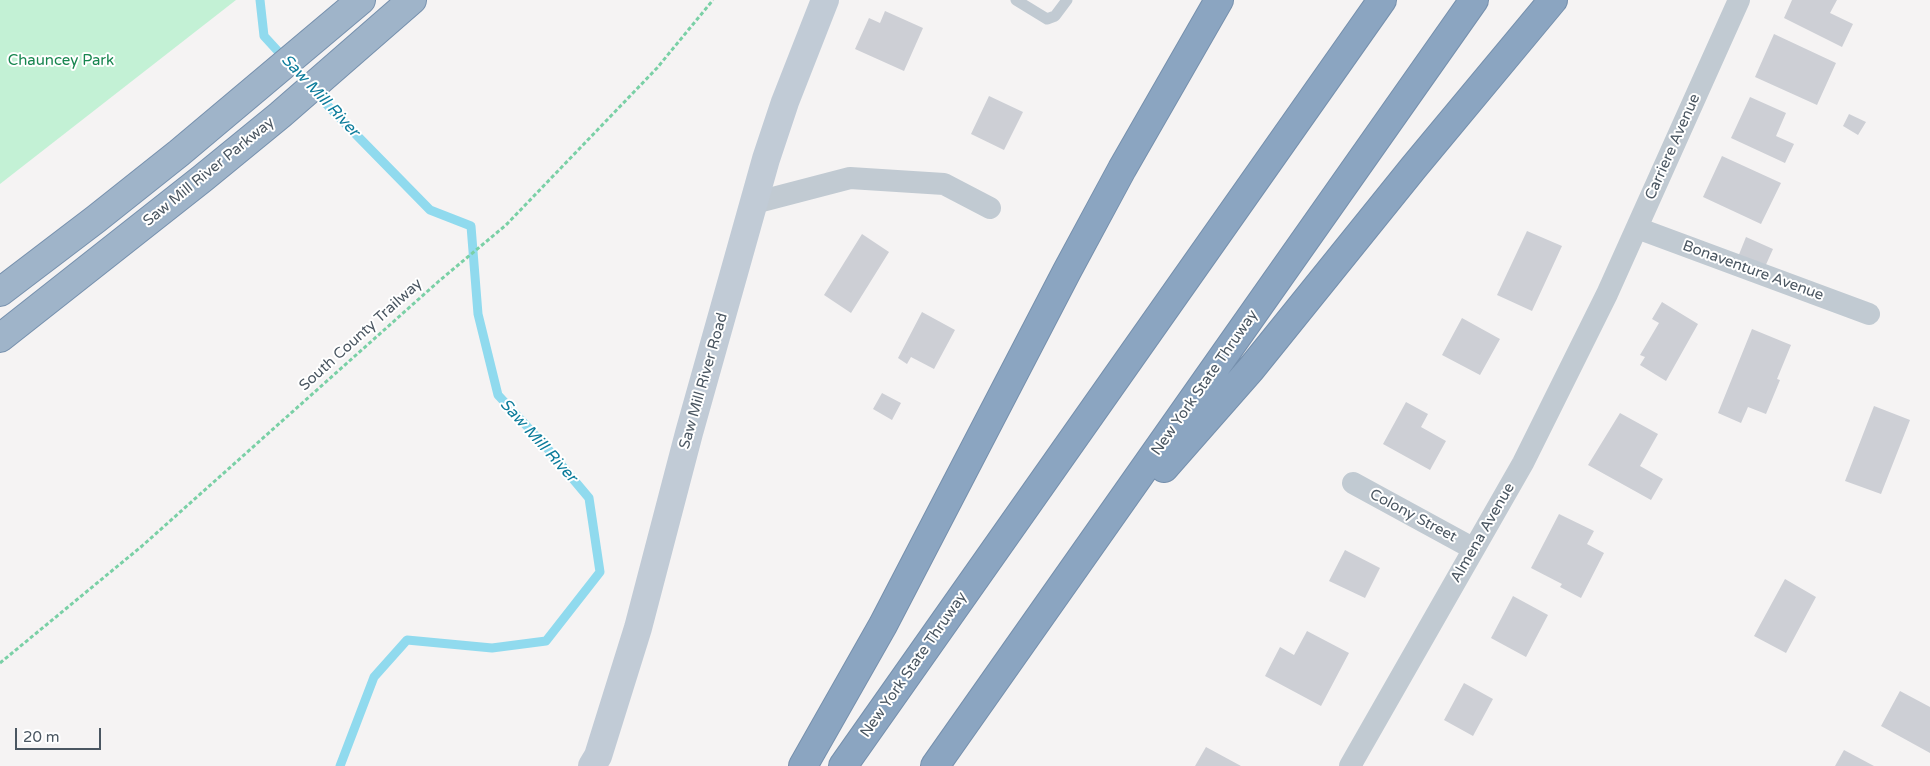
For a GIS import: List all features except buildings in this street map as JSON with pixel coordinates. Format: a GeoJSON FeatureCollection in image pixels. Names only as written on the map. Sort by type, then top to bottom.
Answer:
{"type":"FeatureCollection","features":[{"type":"Feature","properties":{"kind":"highway"},"geometry":{"type":"LineString","coordinates":[[0,292],[104,213],[258,88],[360,0]]}},
{"type":"Feature","properties":{"kind":"highway","name":"Saw Mill River Parkway"},"geometry":{"type":"LineString","coordinates":[[0,338],[167,207],[370,38],[412,0]]}},
{"type":"Feature","properties":{"kind":"highway"},"geometry":{"type":"LineString","coordinates":[[803,766],[882,625],[1071,262],[1122,169],[1220,0]]}},
{"type":"Feature","properties":{"kind":"highway","name":"New York State Thruway"},"geometry":{"type":"LineString","coordinates":[[843,766],[1382,0]]}},
{"type":"Feature","properties":{"kind":"highway","name":"New York State Thruway"},"geometry":{"type":"LineString","coordinates":[[935,766],[1474,0]]}},
{"type":"Feature","properties":{"kind":"highway"},"geometry":{"type":"LineString","coordinates":[[1070,574],[1251,369],[1414,167],[1554,0]]}},
{"type":"Feature","properties":{"kind":"main road","name":"Saw Mill River Road"},"geometry":{"type":"LineString","coordinates":[[592,766],[598,756],[638,628],[689,433],[766,159],[785,102],[825,0]]}},
{"type":"Feature","properties":{"kind":"street","name":"Carriere Avenue"},"geometry":{"type":"LineString","coordinates":[[1607,294],[1739,0]]}},
{"type":"Feature","properties":{"kind":"street"},"geometry":{"type":"LineString","coordinates":[[754,203],[850,178],[944,184],[990,208]]}},
{"type":"Feature","properties":{"kind":"street","name":"Bonaventure Avenue"},"geometry":{"type":"LineString","coordinates":[[1637,228],[1869,314]]}},
{"type":"Feature","properties":{"kind":"street","name":"Almena Avenue"},"geometry":{"type":"LineString","coordinates":[[1350,766],[1523,463],[1607,294]]}},
{"type":"Feature","properties":{"kind":"street","name":"Colony Street"},"geometry":{"type":"LineString","coordinates":[[1353,484],[1474,549]]}},
{"type":"Feature","properties":{"kind":"lane"},"geometry":{"type":"LineString","coordinates":[[1016,0],[1047,19],[1055,16],[1067,0]]}},
{"type":"Feature","properties":{"kind":"path","name":"South County Trailway"},"geometry":{"type":"LineString","coordinates":[[0,663],[142,546],[439,281],[506,225],[657,68],[713,0]]}},
{"type":"Feature","properties":{"kind":"green space","name":"Chauncey Park"},"geometry":{"type":"Polygon","coordinates":[[[0,0],[236,0],[0,184],[0,0]]]}},
{"type":"Feature","properties":{"kind":"waterway","name":"Saw Mill River"},"geometry":{"type":"LineString","coordinates":[[260,0],[264,36],[330,108],[430,210],[471,226],[478,314],[498,395],[547,448],[589,498],[600,572],[546,641],[492,648],[407,640],[374,677],[340,766]]}}]}
